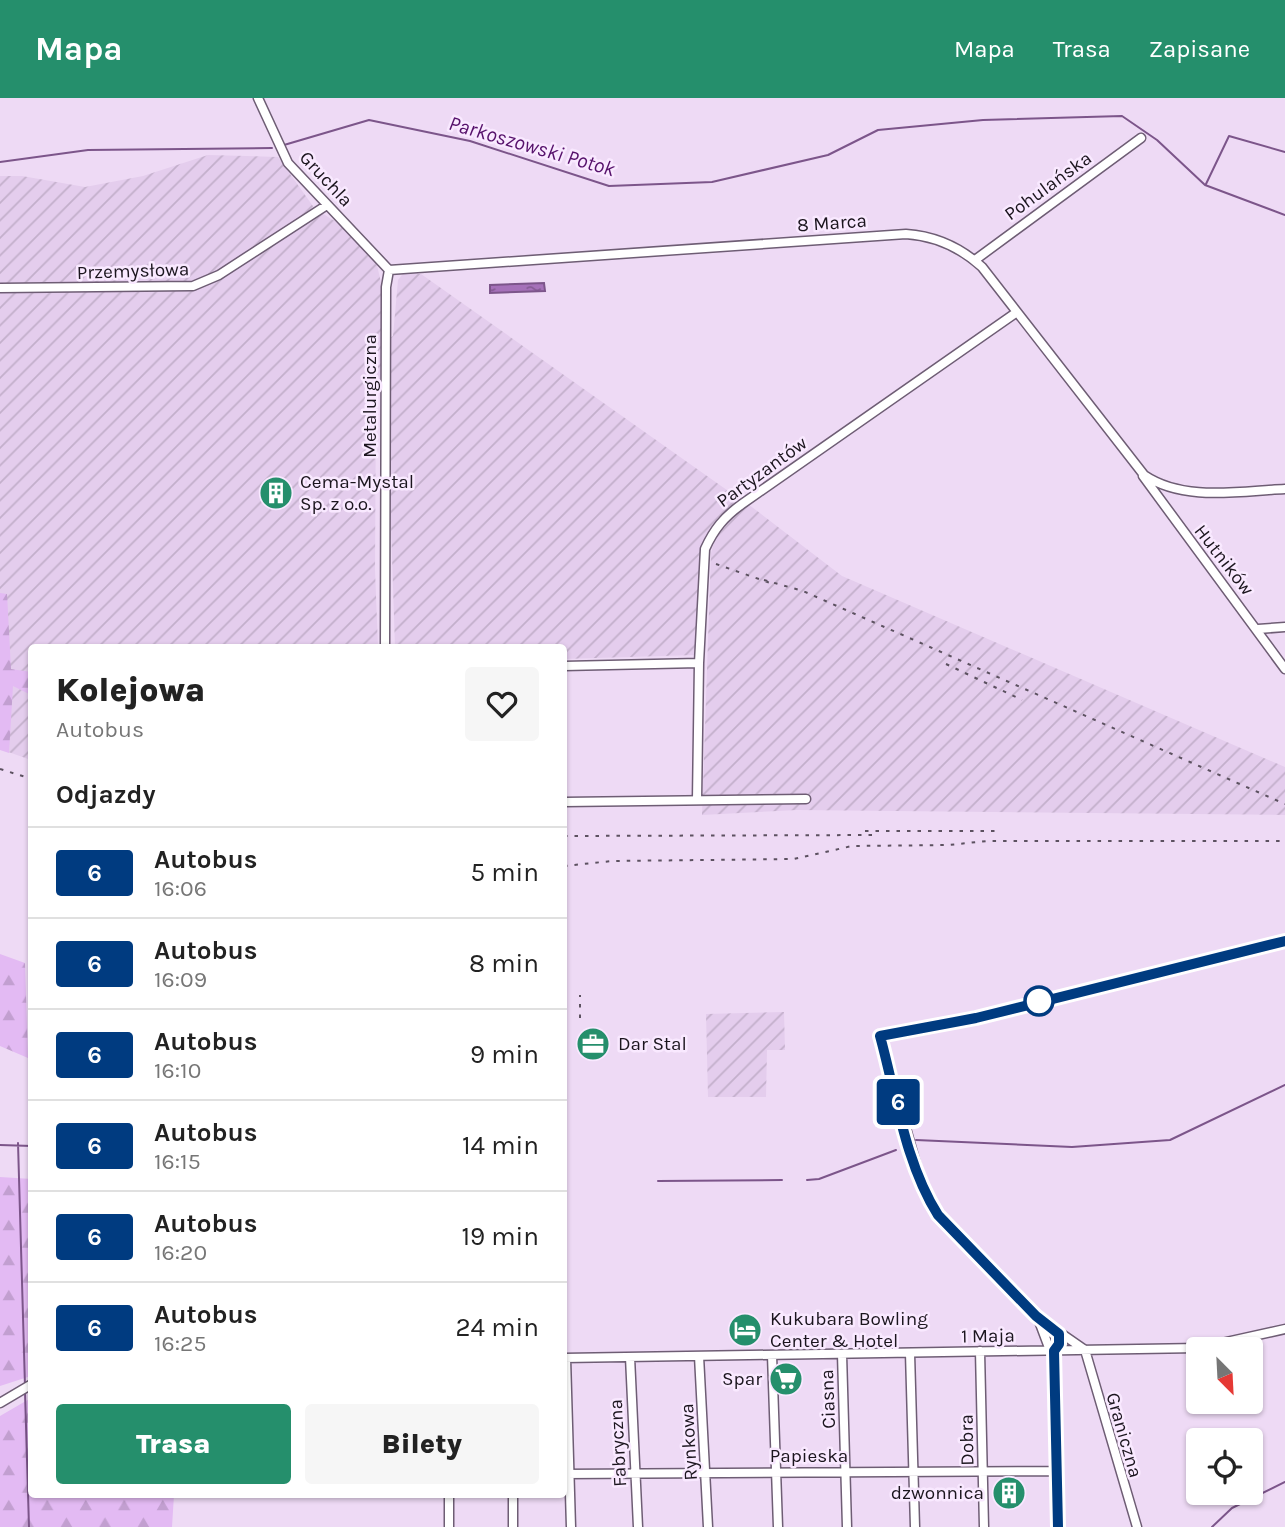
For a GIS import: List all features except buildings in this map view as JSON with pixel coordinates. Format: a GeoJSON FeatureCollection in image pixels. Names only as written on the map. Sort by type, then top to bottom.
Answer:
{"type":"FeatureCollection","features":[{"type":"Feature","properties":{"kind":"street","name":"Gruchla"},"geometry":{"type":"LineString","coordinates":[[258,98],[284,156],[389,270]]}},
{"type":"Feature","properties":{"kind":"street","name":"Pohulańska"},"geometry":{"type":"LineString","coordinates":[[975,260],[1141,138]]}},
{"type":"Feature","properties":{"kind":"street","name":"Przemysłowa"},"geometry":{"type":"LineString","coordinates":[[0,288],[192,286],[219,275],[327,205]]}},
{"type":"Feature","properties":{"kind":"street","name":"8 Marca"},"geometry":{"type":"LineString","coordinates":[[389,270],[906,234],[941,241],[975,260],[1140,471],[1165,486],[1194,492],[1285,489]]}},
{"type":"Feature","properties":{"kind":"street","name":"Metalurgiczna"},"geometry":{"type":"LineString","coordinates":[[385,644],[386,287],[389,270]]}},
{"type":"Feature","properties":{"kind":"street","name":"Partyzantów"},"geometry":{"type":"LineString","coordinates":[[698,800],[699,663],[705,549],[724,517],[1017,312]]}},
{"type":"Feature","properties":{"kind":"street","name":"Hutników"},"geometry":{"type":"LineString","coordinates":[[1140,471],[1167,512],[1285,668]]}},
{"type":"Feature","properties":{"kind":"street"},"geometry":{"type":"LineString","coordinates":[[1258,629],[1285,627]]}},
{"type":"Feature","properties":{"kind":"street"},"geometry":{"type":"LineString","coordinates":[[567,666],[699,663]]}},
{"type":"Feature","properties":{"kind":"street"},"geometry":{"type":"LineString","coordinates":[[567,802],[806,799]]}},
{"type":"Feature","properties":{"kind":"street"},"geometry":{"type":"LineString","coordinates":[[1085,1350],[1036,1316],[938,1215],[929,1200],[914,1158],[880,1036],[976,1018],[1285,941]]}},
{"type":"Feature","properties":{"kind":"street"},"geometry":{"type":"LineString","coordinates":[[1036,1316],[1047,1335],[1048,1345],[1054,1351]]}},
{"type":"Feature","properties":{"kind":"street","name":"1 Maja"},"geometry":{"type":"LineString","coordinates":[[567,1358],[1199,1348],[1285,1329]]}},
{"type":"Feature","properties":{"kind":"street"},"geometry":{"type":"LineString","coordinates":[[1058,1527],[1054,1351],[1059,1344],[1059,1334]]}},
{"type":"Feature","properties":{"kind":"street","name":"Graniczna"},"geometry":{"type":"LineString","coordinates":[[1085,1350],[1137,1527]]}},
{"type":"Feature","properties":{"kind":"street","name":"Dobra"},"geometry":{"type":"LineString","coordinates":[[980,1351],[984,1527]]}},
{"type":"Feature","properties":{"kind":"street"},"geometry":{"type":"LineString","coordinates":[[909,1353],[915,1527]]}},
{"type":"Feature","properties":{"kind":"street","name":"Ciasna"},"geometry":{"type":"LineString","coordinates":[[842,1354],[847,1527]]}},
{"type":"Feature","properties":{"kind":"street"},"geometry":{"type":"LineString","coordinates":[[772,1355],[778,1527]]}},
{"type":"Feature","properties":{"kind":"street","name":"Rynkowa"},"geometry":{"type":"LineString","coordinates":[[699,1356],[708,1527]]}},
{"type":"Feature","properties":{"kind":"street","name":"Fabryczna"},"geometry":{"type":"LineString","coordinates":[[630,1357],[638,1527]]}},
{"type":"Feature","properties":{"kind":"street"},"geometry":{"type":"LineString","coordinates":[[0,1403],[27,1387]]}},
{"type":"Feature","properties":{"kind":"street","name":"Papieska"},"geometry":{"type":"LineString","coordinates":[[567,1474],[983,1469],[1055,1471]]}},
{"type":"Feature","properties":{"kind":"street"},"geometry":{"type":"LineString","coordinates":[[567,1474],[571,1527]]}},
{"type":"Feature","properties":{"kind":"street"},"geometry":{"type":"LineString","coordinates":[[449,1498],[449,1527]]}},
{"type":"Feature","properties":{"kind":"street"},"geometry":{"type":"LineString","coordinates":[[513,1498],[513,1527]]}},
{"type":"Feature","properties":{"kind":"shaded area"},"geometry":{"type":"Polygon","coordinates":[[[208,155],[278,157],[315,209],[338,223],[377,265],[382,287],[381,377],[376,390],[375,570],[378,644],[28,644],[28,759],[0,749],[0,176],[22,176],[85,187],[143,176],[208,155]]]}},
{"type":"Feature","properties":{"kind":"shaded area"},"geometry":{"type":"Polygon","coordinates":[[[403,274],[421,274],[741,500],[718,518],[703,541],[695,655],[567,659],[567,644],[395,644],[388,435],[390,338],[393,336],[398,280],[403,274]]]}},
{"type":"Feature","properties":{"kind":"shaded area"},"geometry":{"type":"Polygon","coordinates":[[[748,504],[842,576],[1285,767],[1285,815],[797,810],[702,815],[711,553],[717,532],[748,504]]]}},
{"type":"Feature","properties":{"kind":"shaded area"},"geometry":{"type":"Polygon","coordinates":[[[784,1012],[785,1050],[767,1050],[766,1097],[708,1097],[706,1014],[784,1012]]]}},
{"type":"Feature","properties":{"kind":"green space"},"geometry":{"type":"Polygon","coordinates":[[[0,593],[7,594],[11,669],[28,672],[28,694],[13,686],[9,753],[0,750],[0,593]]]}},
{"type":"Feature","properties":{"kind":"green space"},"geometry":{"type":"Polygon","coordinates":[[[0,954],[25,963],[28,1058],[0,1046],[0,954]]]}},
{"type":"Feature","properties":{"kind":"green space"},"geometry":{"type":"Polygon","coordinates":[[[0,1177],[28,1179],[28,1377],[0,1386],[0,1177]]]}},
{"type":"Feature","properties":{"kind":"green space"},"geometry":{"type":"Polygon","coordinates":[[[28,1400],[28,1498],[174,1498],[172,1527],[0,1527],[0,1416],[28,1400]]]}},
{"type":"Feature","properties":{"kind":"water"},"geometry":{"type":"Polygon","coordinates":[[[544,283],[545,291],[490,293],[490,285],[544,283]]]}},
{"type":"Feature","properties":{"kind":"waterway","name":"Parkoszowski Potok"},"geometry":{"type":"LineString","coordinates":[[284,145],[369,120],[470,141],[609,186],[712,182],[828,155],[878,130],[983,120],[1122,116],[1157,140],[1205,185],[1285,215]]}},
{"type":"Feature","properties":{"kind":"waterway","name":"Parkoszowski Potok"},"geometry":{"type":"LineString","coordinates":[[1206,184],[1229,136],[1285,152]]}},
{"type":"Feature","properties":{"kind":"waterway","name":"Parkoszowski Potok"},"geometry":{"type":"LineString","coordinates":[[0,162],[88,150],[272,148]]}},
{"type":"Feature","properties":{"kind":"waterway"},"geometry":{"type":"LineString","coordinates":[[916,1140],[1072,1147],[1170,1140],[1285,1085]]}},
{"type":"Feature","properties":{"kind":"waterway"},"geometry":{"type":"LineString","coordinates":[[18,1143],[25,1386]]}},
{"type":"Feature","properties":{"kind":"waterway"},"geometry":{"type":"LineString","coordinates":[[0,1145],[28,1146]]}},
{"type":"Feature","properties":{"kind":"waterway"},"geometry":{"type":"LineString","coordinates":[[807,1180],[819,1179],[896,1150]]}},
{"type":"Feature","properties":{"kind":"waterway"},"geometry":{"type":"LineString","coordinates":[[658,1181],[782,1180]]}},
{"type":"Feature","properties":{"kind":"waterway"},"geometry":{"type":"LineString","coordinates":[[25,1392],[28,1493]]}},
{"type":"Feature","properties":{"kind":"waterway"},"geometry":{"type":"LineString","coordinates":[[1212,1527],[1232,1508],[1285,1482]]}},
{"type":"Feature","properties":{"kind":"waterway"},"geometry":{"type":"LineString","coordinates":[[28,1498],[29,1527]]}},
{"type":"Feature","properties":{"kind":"railway"},"geometry":{"type":"LineString","coordinates":[[716,564],[773,584]]}},
{"type":"Feature","properties":{"kind":"railway"},"geometry":{"type":"LineString","coordinates":[[764,580],[803,591],[1285,804]]}},
{"type":"Feature","properties":{"kind":"railway"},"geometry":{"type":"LineString","coordinates":[[946,664],[1022,700]]}},
{"type":"Feature","properties":{"kind":"railway"},"geometry":{"type":"LineString","coordinates":[[0,769],[28,778]]}},
{"type":"Feature","properties":{"kind":"railway"},"geometry":{"type":"LineString","coordinates":[[865,831],[998,831]]}},
{"type":"Feature","properties":{"kind":"railway"},"geometry":{"type":"LineString","coordinates":[[567,836],[876,835]]}},
{"type":"Feature","properties":{"kind":"railway"},"geometry":{"type":"LineString","coordinates":[[567,866],[612,861],[794,859],[852,846],[949,845],[987,841],[1285,841]]}},
{"type":"Feature","properties":{"kind":"railway"},"geometry":{"type":"LineString","coordinates":[[580,995],[580,1018]]}},
{"type":"Feature","properties":{"kind":"bus line","name":"6"},"geometry":{"type":"LineString","coordinates":[[1058,1527],[1054,1351],[1060,1341],[1059,1334],[1036,1316],[938,1215],[922,1185],[880,1036],[976,1018],[1208,958],[1285,941]]}},
{"type":"Feature","properties":{"kind":"place","name":"Cema-Mystal Sp. z o.o."},"geometry":{"type":"Point","coordinates":[276,493]}},
{"type":"Feature","properties":{"kind":"place","name":"Dar Stal"},"geometry":{"type":"Point","coordinates":[593,1044]}},
{"type":"Feature","properties":{"kind":"place","name":"Kukubara Bowling Center & Hotel"},"geometry":{"type":"Point","coordinates":[745,1330]}},
{"type":"Feature","properties":{"kind":"place","name":"Spar"},"geometry":{"type":"Point","coordinates":[786,1379]}},
{"type":"Feature","properties":{"kind":"place","name":"dzwonnica"},"geometry":{"type":"Point","coordinates":[1009,1493]}}]}
